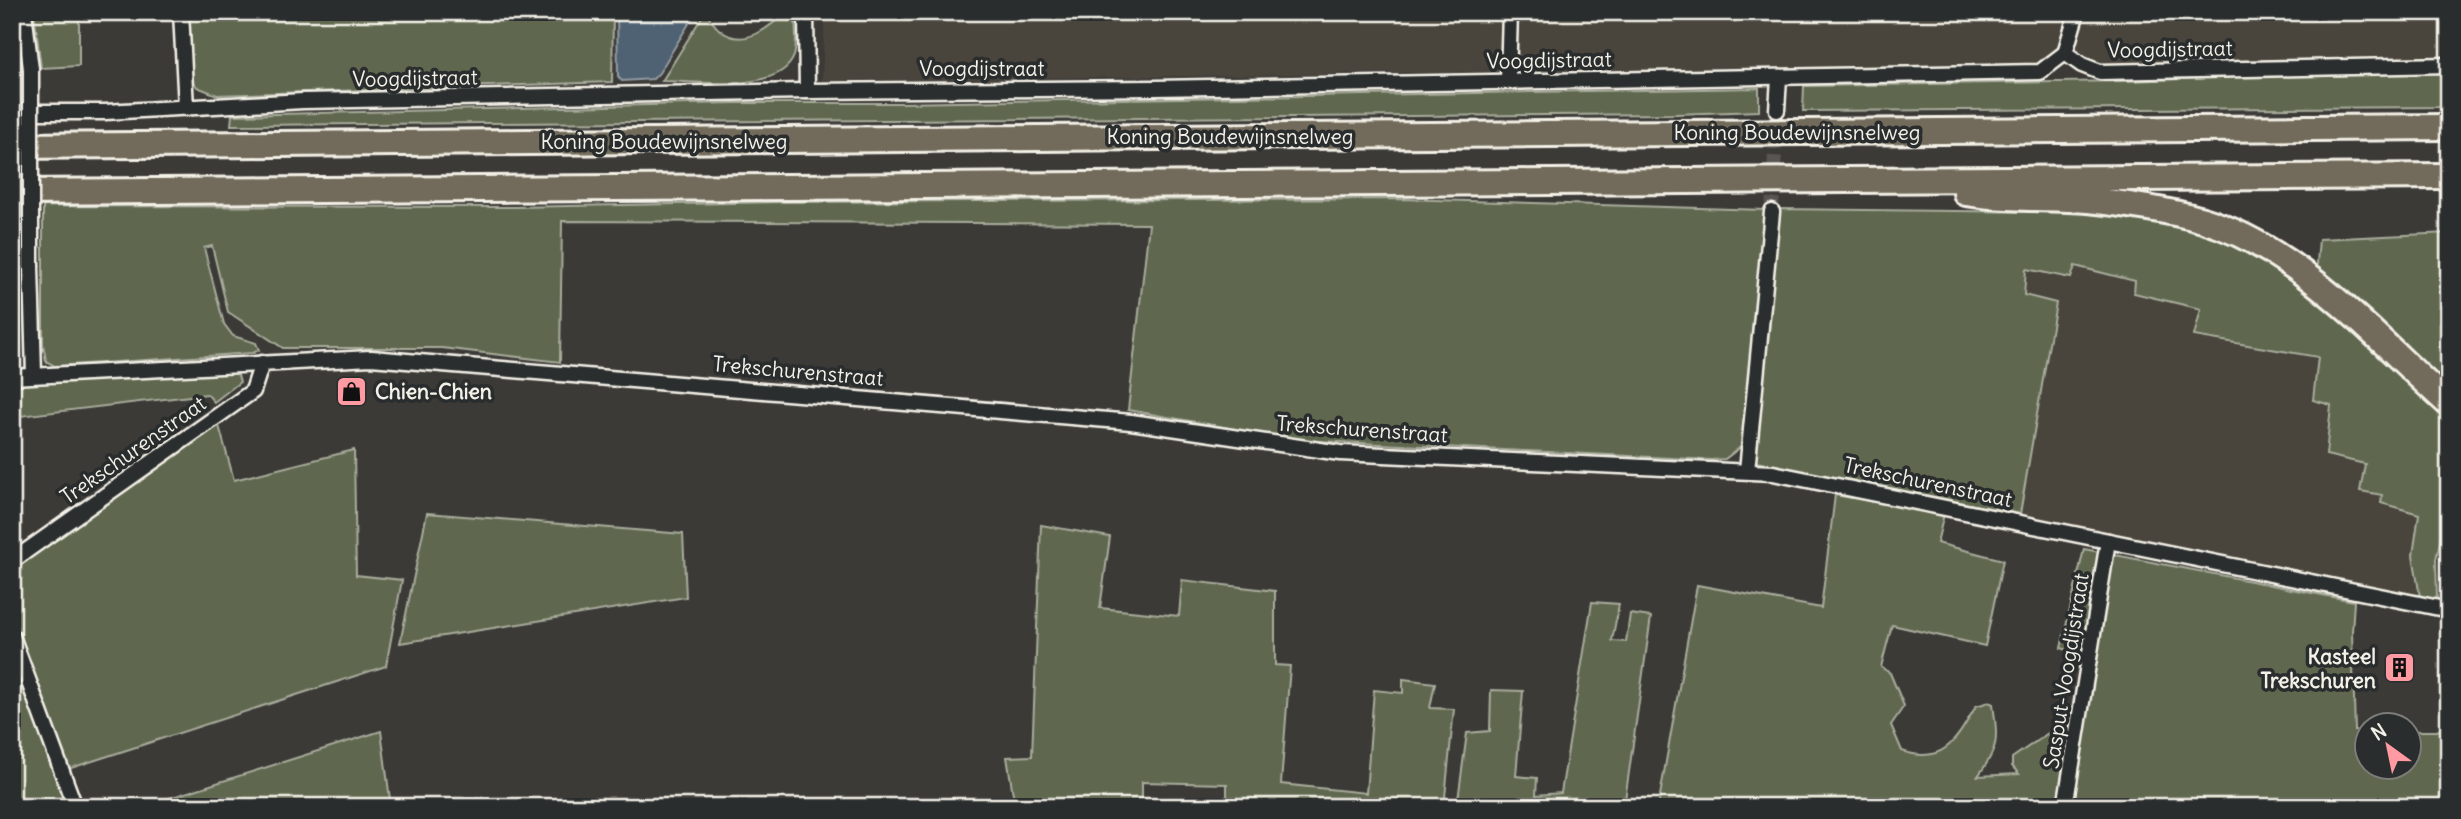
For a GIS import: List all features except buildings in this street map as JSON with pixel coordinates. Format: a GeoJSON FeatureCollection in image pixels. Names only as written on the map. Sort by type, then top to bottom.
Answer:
{"type":"FeatureCollection","features":[{"type":"Feature","properties":{"kind":"highway","name":"Koning Boudewijnsnelweg"},"geometry":{"type":"LineString","coordinates":[[12,146],[2449,127]]}},
{"type":"Feature","properties":{"kind":"highway"},"geometry":{"type":"LineString","coordinates":[[12,192],[2449,176]]}},
{"type":"Feature","properties":{"kind":"highway"},"geometry":{"type":"LineString","coordinates":[[1900,181],[1985,196],[2091,201],[2202,220],[2236,233],[2277,256],[2316,284],[2449,404]]}},
{"type":"Feature","properties":{"kind":"street"},"geometry":{"type":"LineString","coordinates":[[24,12],[31,69],[34,375]]}},
{"type":"Feature","properties":{"kind":"street"},"geometry":{"type":"LineString","coordinates":[[181,12],[186,108]]}},
{"type":"Feature","properties":{"kind":"street"},"geometry":{"type":"LineString","coordinates":[[806,12],[807,91]]}},
{"type":"Feature","properties":{"kind":"street"},"geometry":{"type":"LineString","coordinates":[[1508,81],[1510,12]]}},
{"type":"Feature","properties":{"kind":"street"},"geometry":{"type":"LineString","coordinates":[[2065,53],[2077,12]]}},
{"type":"Feature","properties":{"kind":"street","name":"Voogdijstraat"},"geometry":{"type":"LineString","coordinates":[[12,112],[186,108],[303,101],[807,91],[2040,72],[2065,53],[2082,65],[2100,72],[2449,65]]}},
{"type":"Feature","properties":{"kind":"street"},"geometry":{"type":"LineString","coordinates":[[1777,110],[1779,78]]}},
{"type":"Feature","properties":{"kind":"street"},"geometry":{"type":"LineString","coordinates":[[1746,471],[1772,212]]}},
{"type":"Feature","properties":{"kind":"street","name":"Trekschurenstraat"},"geometry":{"type":"LineString","coordinates":[[12,377],[371,358],[447,362],[1131,422],[1340,453],[1746,471],[1835,484],[2449,610]]}},
{"type":"Feature","properties":{"kind":"street","name":"Trekschurenstraat"},"geometry":{"type":"LineString","coordinates":[[12,561],[253,391],[262,363]]}},
{"type":"Feature","properties":{"kind":"street","name":"Sasput-Voogdijstraat"},"geometry":{"type":"LineString","coordinates":[[2065,807],[2108,541]]}},
{"type":"Feature","properties":{"kind":"street"},"geometry":{"type":"LineString","coordinates":[[12,636],[75,807]]}},
{"type":"Feature","properties":{"kind":"shaded area"},"geometry":{"type":"Polygon","coordinates":[[[12,12],[18,31],[18,124],[12,124],[12,12]]]}},
{"type":"Feature","properties":{"kind":"shaded area"},"geometry":{"type":"Polygon","coordinates":[[[825,12],[2449,12],[2449,59],[822,81],[825,12]]]}},
{"type":"Feature","properties":{"kind":"shaded area"},"geometry":{"type":"Polygon","coordinates":[[[2074,266],[2136,281],[2135,293],[2201,309],[2195,336],[2318,356],[2313,400],[2331,405],[2382,495],[2381,503],[2419,513],[2413,555],[2420,597],[2020,514],[2056,303],[2023,295],[2026,268],[2070,278],[2074,266]]]}},
{"type":"Feature","properties":{"kind":"green space"},"geometry":{"type":"Polygon","coordinates":[[[34,12],[79,12],[79,66],[41,68],[34,12]]]}},
{"type":"Feature","properties":{"kind":"green space"},"geometry":{"type":"Polygon","coordinates":[[[185,12],[613,12],[612,82],[217,95],[197,87],[190,77],[185,12]]]}},
{"type":"Feature","properties":{"kind":"green space"},"geometry":{"type":"Polygon","coordinates":[[[705,12],[720,30],[743,38],[772,24],[778,19],[778,12],[795,12],[794,56],[786,68],[755,81],[662,81],[705,12]]]}},
{"type":"Feature","properties":{"kind":"green space"},"geometry":{"type":"Polygon","coordinates":[[[2449,69],[2449,107],[1803,111],[1804,86],[2127,81],[2449,69]]]}},
{"type":"Feature","properties":{"kind":"green space"},"geometry":{"type":"Polygon","coordinates":[[[1759,88],[1759,111],[1676,114],[231,125],[232,115],[733,103],[900,103],[1759,88]]]}},
{"type":"Feature","properties":{"kind":"green space"},"geometry":{"type":"Polygon","coordinates":[[[1402,199],[1765,210],[1742,446],[1725,459],[1712,460],[1297,440],[1128,410],[1149,224],[562,221],[560,362],[442,348],[283,348],[228,312],[212,246],[204,248],[224,324],[233,336],[256,343],[259,350],[253,353],[55,366],[46,361],[43,344],[43,206],[514,207],[786,202],[1402,199]]]}},
{"type":"Feature","properties":{"kind":"green space"},"geometry":{"type":"Polygon","coordinates":[[[12,209],[18,209],[21,356],[12,366],[12,209]]]}},
{"type":"Feature","properties":{"kind":"green space"},"geometry":{"type":"Polygon","coordinates":[[[1777,209],[2118,213],[2227,239],[2291,276],[2449,411],[2449,504],[2436,559],[2437,599],[2420,597],[2413,555],[2419,514],[2381,503],[2382,495],[2360,491],[2365,464],[2326,455],[2331,405],[2313,400],[2318,357],[2194,336],[2201,309],[2134,293],[2135,281],[2075,266],[2071,278],[2026,269],[2024,295],[2056,303],[2020,514],[1756,462],[1753,455],[1777,209]]]}},
{"type":"Feature","properties":{"kind":"green space"},"geometry":{"type":"Polygon","coordinates":[[[2449,233],[2449,394],[2316,275],[2319,239],[2449,233]]]}},
{"type":"Feature","properties":{"kind":"green space"},"geometry":{"type":"Polygon","coordinates":[[[237,372],[240,382],[214,402],[207,394],[12,417],[12,385],[237,372]]]}},
{"type":"Feature","properties":{"kind":"green space"},"geometry":{"type":"Polygon","coordinates":[[[218,422],[234,480],[354,450],[356,575],[402,580],[386,666],[68,769],[12,629],[12,568],[218,422]]]}},
{"type":"Feature","properties":{"kind":"green space"},"geometry":{"type":"Polygon","coordinates":[[[1835,495],[1944,514],[1937,543],[2003,560],[1985,646],[1892,625],[1881,667],[1890,673],[1904,706],[1891,725],[1902,751],[1929,755],[1940,752],[1956,738],[1976,706],[1989,702],[1993,704],[1995,743],[1990,758],[1978,776],[2019,774],[2012,766],[2012,758],[2051,731],[2070,733],[2058,807],[1658,807],[1697,585],[1821,608],[1835,495]]]}},
{"type":"Feature","properties":{"kind":"green space"},"geometry":{"type":"Polygon","coordinates":[[[427,513],[683,534],[686,597],[400,643],[427,513]]]}},
{"type":"Feature","properties":{"kind":"green space"},"geometry":{"type":"Polygon","coordinates":[[[1041,525],[1110,537],[1100,608],[1179,616],[1182,580],[1275,591],[1275,665],[1290,666],[1281,784],[1366,793],[1374,690],[1403,693],[1403,679],[1435,683],[1430,708],[1454,709],[1444,807],[1227,807],[1227,784],[1142,782],[1142,807],[1015,807],[1007,757],[1032,756],[1041,525]]]}},
{"type":"Feature","properties":{"kind":"green space"},"geometry":{"type":"Polygon","coordinates":[[[2084,549],[2354,601],[2352,780],[2422,780],[2422,731],[2437,731],[2449,726],[2449,807],[2069,807],[2092,657],[2061,648],[2084,549]]]}},
{"type":"Feature","properties":{"kind":"green space"},"geometry":{"type":"Polygon","coordinates":[[[1592,602],[1619,604],[1612,641],[1626,642],[1630,614],[1651,617],[1624,807],[1457,807],[1467,733],[1490,731],[1491,690],[1523,691],[1516,776],[1537,778],[1536,795],[1561,793],[1592,602]]]}},
{"type":"Feature","properties":{"kind":"green space"},"geometry":{"type":"Polygon","coordinates":[[[12,654],[70,807],[12,807],[12,654]]]}},
{"type":"Feature","properties":{"kind":"green space"},"geometry":{"type":"Polygon","coordinates":[[[381,731],[391,807],[141,807],[381,731]]]}},
{"type":"Feature","properties":{"kind":"water"},"geometry":{"type":"Polygon","coordinates":[[[617,12],[696,12],[653,79],[622,81],[618,77],[617,12]]]}},
{"type":"Feature","properties":{"kind":"tunnel"},"geometry":{"type":"LineString","coordinates":[[1772,212],[1777,110]]}},
{"type":"Feature","properties":{"kind":"place","name":"Chien-Chien"},"geometry":{"type":"Point","coordinates":[352,391]}},
{"type":"Feature","properties":{"kind":"place","name":"Kasteel Trekschuren"},"geometry":{"type":"Point","coordinates":[2399,668]}}]}
